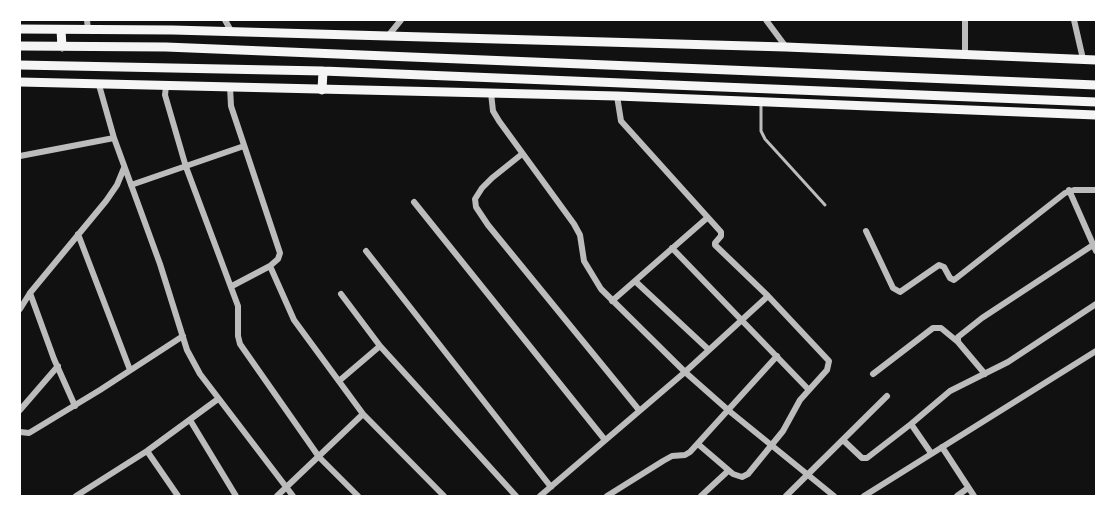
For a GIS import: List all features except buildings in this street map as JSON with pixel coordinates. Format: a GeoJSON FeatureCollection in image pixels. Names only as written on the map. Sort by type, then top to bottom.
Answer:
{"type":"FeatureCollection","features":[{"type":"Feature","properties":{"kind":"main road"},"geometry":{"type":"LineString","coordinates":[[20,29],[61,30],[88,25],[786,47],[1096,60]]}},
{"type":"Feature","properties":{"kind":"main road"},"geometry":{"type":"LineString","coordinates":[[61,30],[62,47]]}},
{"type":"Feature","properties":{"kind":"main road"},"geometry":{"type":"LineString","coordinates":[[20,46],[234,49],[1096,85]]}},
{"type":"Feature","properties":{"kind":"main road"},"geometry":{"type":"LineString","coordinates":[[20,65],[323,71],[1096,102]]}},
{"type":"Feature","properties":{"kind":"main road"},"geometry":{"type":"LineString","coordinates":[[322,90],[323,71]]}},
{"type":"Feature","properties":{"kind":"main road"},"geometry":{"type":"LineString","coordinates":[[20,82],[617,96],[1096,115]]}},
{"type":"Feature","properties":{"kind":"street"},"geometry":{"type":"LineString","coordinates":[[225,20],[231,31]]}},
{"type":"Feature","properties":{"kind":"street"},"geometry":{"type":"LineString","coordinates":[[388,36],[401,20]]}},
{"type":"Feature","properties":{"kind":"street"},"geometry":{"type":"LineString","coordinates":[[766,20],[786,47]]}},
{"type":"Feature","properties":{"kind":"street"},"geometry":{"type":"LineString","coordinates":[[964,20],[965,56]]}},
{"type":"Feature","properties":{"kind":"street"},"geometry":{"type":"LineString","coordinates":[[1074,20],[1083,59]]}},
{"type":"Feature","properties":{"kind":"street"},"geometry":{"type":"LineString","coordinates":[[99,85],[124,168],[160,264],[191,359],[285,489],[293,496]]}},
{"type":"Feature","properties":{"kind":"street"},"geometry":{"type":"LineString","coordinates":[[166,86],[165,95],[186,167],[238,306],[240,344],[319,457],[358,496]]}},
{"type":"Feature","properties":{"kind":"street"},"geometry":{"type":"LineString","coordinates":[[230,87],[231,106],[280,248],[278,259],[270,266],[232,286]]}},
{"type":"Feature","properties":{"kind":"street"},"geometry":{"type":"LineString","coordinates":[[491,93],[493,111],[574,224],[580,235],[582,255],[588,269],[612,301],[728,410],[834,496]]}},
{"type":"Feature","properties":{"kind":"street"},"geometry":{"type":"LineString","coordinates":[[617,96],[621,121],[721,233],[715,245],[768,296],[829,361],[827,370],[808,389],[783,431],[748,474],[738,477],[698,444]]}},
{"type":"Feature","properties":{"kind":"street"},"geometry":{"type":"LineString","coordinates":[[20,156],[114,138]]}},
{"type":"Feature","properties":{"kind":"street"},"geometry":{"type":"LineString","coordinates":[[131,185],[244,146]]}},
{"type":"Feature","properties":{"kind":"street"},"geometry":{"type":"LineString","coordinates":[[522,154],[482,188],[475,199],[476,207],[488,225],[639,410]]}},
{"type":"Feature","properties":{"kind":"street"},"geometry":{"type":"LineString","coordinates":[[20,309],[28,296],[106,201],[117,185],[124,168]]}},
{"type":"Feature","properties":{"kind":"street"},"geometry":{"type":"LineString","coordinates":[[866,231],[887,278],[893,288],[900,292],[939,265],[944,267],[950,278],[954,280],[1069,190],[1096,190]]}},
{"type":"Feature","properties":{"kind":"street"},"geometry":{"type":"LineString","coordinates":[[958,342],[958,337],[974,323],[1095,248],[1069,190]]}},
{"type":"Feature","properties":{"kind":"street"},"geometry":{"type":"LineString","coordinates":[[414,202],[605,440]]}},
{"type":"Feature","properties":{"kind":"street"},"geometry":{"type":"LineString","coordinates":[[612,301],[707,218]]}},
{"type":"Feature","properties":{"kind":"street"},"geometry":{"type":"LineString","coordinates":[[78,234],[130,370]]}},
{"type":"Feature","properties":{"kind":"street"},"geometry":{"type":"LineString","coordinates":[[672,248],[808,389]]}},
{"type":"Feature","properties":{"kind":"street"},"geometry":{"type":"LineString","coordinates":[[366,250],[551,487]]}},
{"type":"Feature","properties":{"kind":"street"},"geometry":{"type":"LineString","coordinates":[[270,266],[294,320],[363,414],[444,496]]}},
{"type":"Feature","properties":{"kind":"street"},"geometry":{"type":"LineString","coordinates":[[635,281],[710,350]]}},
{"type":"Feature","properties":{"kind":"street"},"geometry":{"type":"LineString","coordinates":[[341,294],[380,346],[516,496]]}},
{"type":"Feature","properties":{"kind":"street"},"geometry":{"type":"LineString","coordinates":[[20,295],[28,296]]}},
{"type":"Feature","properties":{"kind":"street"},"geometry":{"type":"LineString","coordinates":[[28,296],[75,406]]}},
{"type":"Feature","properties":{"kind":"street"},"geometry":{"type":"LineString","coordinates":[[540,496],[685,372],[768,296]]}},
{"type":"Feature","properties":{"kind":"street"},"geometry":{"type":"LineString","coordinates":[[843,440],[861,456],[867,458],[950,391],[1036,345],[1096,304]]}},
{"type":"Feature","properties":{"kind":"street"},"geometry":{"type":"LineString","coordinates":[[873,374],[933,328],[941,328],[958,342],[985,374]]}},
{"type":"Feature","properties":{"kind":"street"},"geometry":{"type":"LineString","coordinates":[[20,432],[29,433],[75,406],[183,336]]}},
{"type":"Feature","properties":{"kind":"street"},"geometry":{"type":"LineString","coordinates":[[339,381],[380,346]]}},
{"type":"Feature","properties":{"kind":"street"},"geometry":{"type":"LineString","coordinates":[[864,496],[1096,351]]}},
{"type":"Feature","properties":{"kind":"street"},"geometry":{"type":"LineString","coordinates":[[607,496],[672,456],[685,455],[698,444],[777,356]]}},
{"type":"Feature","properties":{"kind":"street"},"geometry":{"type":"LineString","coordinates":[[20,410],[58,366]]}},
{"type":"Feature","properties":{"kind":"street"},"geometry":{"type":"LineString","coordinates":[[786,496],[887,396]]}},
{"type":"Feature","properties":{"kind":"street"},"geometry":{"type":"LineString","coordinates":[[76,496],[147,451],[218,399]]}},
{"type":"Feature","properties":{"kind":"street"},"geometry":{"type":"LineString","coordinates":[[278,496],[363,414]]}},
{"type":"Feature","properties":{"kind":"street"},"geometry":{"type":"LineString","coordinates":[[190,420],[236,496]]}},
{"type":"Feature","properties":{"kind":"street"},"geometry":{"type":"LineString","coordinates":[[911,424],[931,453]]}},
{"type":"Feature","properties":{"kind":"street"},"geometry":{"type":"LineString","coordinates":[[942,447],[974,496]]}},
{"type":"Feature","properties":{"kind":"street"},"geometry":{"type":"LineString","coordinates":[[147,451],[178,496]]}},
{"type":"Feature","properties":{"kind":"street"},"geometry":{"type":"LineString","coordinates":[[701,496],[728,471]]}},
{"type":"Feature","properties":{"kind":"street"},"geometry":{"type":"LineString","coordinates":[[957,496],[968,488]]}},
{"type":"Feature","properties":{"kind":"lane"},"geometry":{"type":"LineString","coordinates":[[761,101],[761,131],[765,139],[825,206]]}}]}
